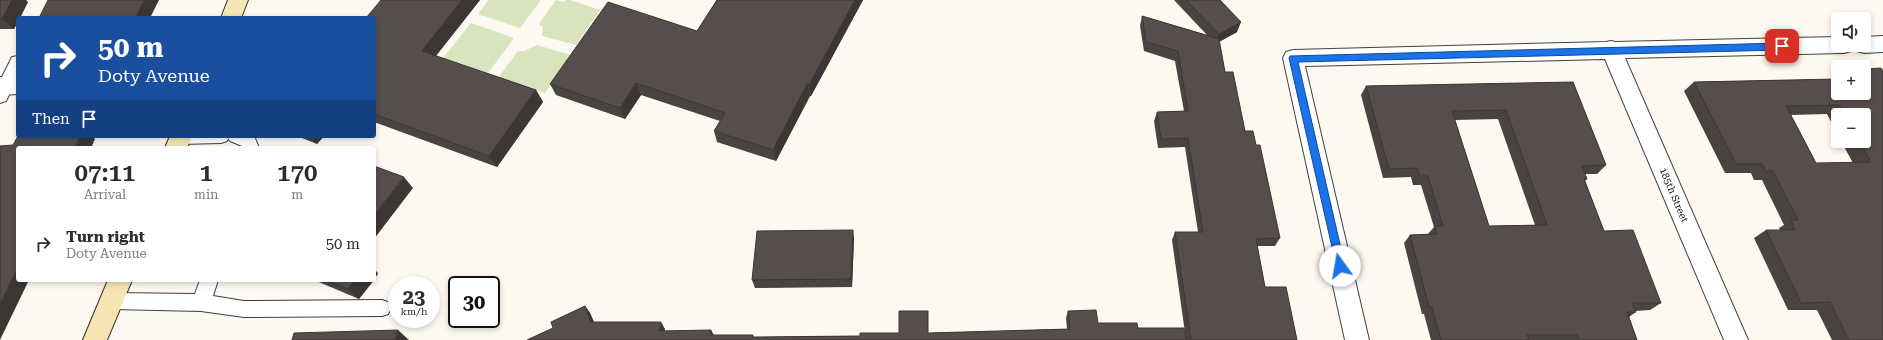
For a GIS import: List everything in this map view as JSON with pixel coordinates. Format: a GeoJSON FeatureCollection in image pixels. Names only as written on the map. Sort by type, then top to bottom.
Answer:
{"type":"FeatureCollection","features":[{"type":"Feature","properties":{"kind":"main road"},"geometry":{"type":"LineString","coordinates":[[232,16],[238,0]]}},
{"type":"Feature","properties":{"kind":"main road"},"geometry":{"type":"LineString","coordinates":[[95,340],[116,290]]}},
{"type":"Feature","properties":{"kind":"street"},"geometry":{"type":"LineString","coordinates":[[1871,45],[1883,44]]}},
{"type":"Feature","properties":{"kind":"street"},"geometry":{"type":"LineString","coordinates":[[1357,340],[1293,58],[1611,49],[1831,45]]}},
{"type":"Feature","properties":{"kind":"street","name":"185th Street"},"geometry":{"type":"LineString","coordinates":[[1611,49],[1736,340]]}},
{"type":"Feature","properties":{"kind":"lane"},"geometry":{"type":"LineString","coordinates":[[6,88],[16,66]]}},
{"type":"Feature","properties":{"kind":"lane"},"geometry":{"type":"LineString","coordinates":[[179,140],[200,138]]}},
{"type":"Feature","properties":{"kind":"lane"},"geometry":{"type":"LineString","coordinates":[[242,138],[248,140],[250,146]]}},
{"type":"Feature","properties":{"kind":"lane"},"geometry":{"type":"LineString","coordinates":[[201,302],[208,282]]}},
{"type":"Feature","properties":{"kind":"lane"},"geometry":{"type":"LineString","coordinates":[[116,290],[244,309],[382,308]]}},
{"type":"Feature","properties":{"kind":"green space"},"geometry":{"type":"Polygon","coordinates":[[[489,0],[541,0],[520,28],[478,14],[489,0]]]}},
{"type":"Feature","properties":{"kind":"green space"},"geometry":{"type":"Polygon","coordinates":[[[556,0],[564,2],[566,0],[570,0],[600,10],[576,45],[542,36],[543,27],[539,24],[556,0]]]}},
{"type":"Feature","properties":{"kind":"green space"},"geometry":{"type":"Polygon","coordinates":[[[471,23],[514,38],[488,73],[443,58],[471,23]]]}},
{"type":"Feature","properties":{"kind":"green space"},"geometry":{"type":"Polygon","coordinates":[[[537,45],[571,55],[545,93],[498,78],[518,51],[524,51],[537,45]]]}},
{"type":"Feature","properties":{"kind":"building"},"geometry":{"type":"Polygon","coordinates":[[[0,0],[12,0],[2,19],[0,19],[0,0]]]}},
{"type":"Feature","properties":{"kind":"building"},"geometry":{"type":"Polygon","coordinates":[[[48,0],[144,0],[136,16],[40,16],[48,0]]]}},
{"type":"Feature","properties":{"kind":"building"},"geometry":{"type":"Polygon","coordinates":[[[381,0],[462,0],[422,51],[536,90],[489,156],[376,115],[376,16],[368,16],[381,0]]]}},
{"type":"Feature","properties":{"kind":"building"},"geometry":{"type":"Polygon","coordinates":[[[717,0],[855,0],[809,85],[807,84],[773,150],[714,131],[725,113],[636,83],[620,108],[550,84],[608,2],[697,31],[717,0]]]}},
{"type":"Feature","properties":{"kind":"building"},"geometry":{"type":"Polygon","coordinates":[[[1186,0],[1220,0],[1241,22],[1219,34],[1186,0]]]}},
{"type":"Feature","properties":{"kind":"building"},"geometry":{"type":"Polygon","coordinates":[[[1142,16],[1219,39],[1225,72],[1233,72],[1245,131],[1253,131],[1256,145],[1260,145],[1280,238],[1256,239],[1265,287],[1286,287],[1297,340],[1191,340],[1175,232],[1203,232],[1188,138],[1161,139],[1157,112],[1188,111],[1178,51],[1146,42],[1142,16]]]}},
{"type":"Feature","properties":{"kind":"building"},"geometry":{"type":"Polygon","coordinates":[[[1881,68],[1883,71],[1883,340],[1849,340],[1830,302],[1801,303],[1766,230],[1795,230],[1791,220],[1798,220],[1773,171],[1766,171],[1762,164],[1736,164],[1694,82],[1831,79],[1831,100],[1871,100],[1871,69],[1881,68]]]}},
{"type":"Feature","properties":{"kind":"building"},"geometry":{"type":"Polygon","coordinates":[[[1573,82],[1606,165],[1582,166],[1587,179],[1584,179],[1604,231],[1633,230],[1661,303],[1632,303],[1636,312],[1627,312],[1637,340],[1579,340],[1577,335],[1527,335],[1529,340],[1441,340],[1432,307],[1429,307],[1410,235],[1437,234],[1435,226],[1443,226],[1428,176],[1420,176],[1417,168],[1389,169],[1366,86],[1573,82]],[[1506,110],[1452,111],[1489,226],[1547,225],[1506,110]]]}},
{"type":"Feature","properties":{"kind":"building"},"geometry":{"type":"Polygon","coordinates":[[[17,138],[79,138],[75,146],[16,146],[16,271],[0,304],[0,146],[13,145],[17,138]]]}},
{"type":"Feature","properties":{"kind":"building"},"geometry":{"type":"Polygon","coordinates":[[[376,167],[404,177],[376,212],[376,167]]]}},
{"type":"Feature","properties":{"kind":"building"},"geometry":{"type":"Polygon","coordinates":[[[853,230],[851,279],[752,280],[757,231],[853,230]]]}},
{"type":"Feature","properties":{"kind":"building"},"geometry":{"type":"Polygon","coordinates":[[[331,282],[353,282],[348,289],[331,282]]]}},
{"type":"Feature","properties":{"kind":"building"},"geometry":{"type":"Polygon","coordinates":[[[585,306],[591,322],[661,322],[659,331],[711,330],[711,335],[753,335],[753,337],[860,336],[860,333],[899,333],[899,311],[928,311],[928,333],[1070,329],[1068,311],[1096,310],[1098,323],[1137,323],[1138,328],[1184,328],[1186,340],[527,340],[553,328],[551,322],[585,306]]]}},
{"type":"Feature","properties":{"kind":"building"},"geometry":{"type":"Polygon","coordinates":[[[398,330],[395,340],[292,340],[294,333],[398,330]]]}},
{"type":"Feature","properties":{"kind":"route"},"geometry":{"type":"LineString","coordinates":[[1340,266],[1293,58],[1782,46]]}}]}
